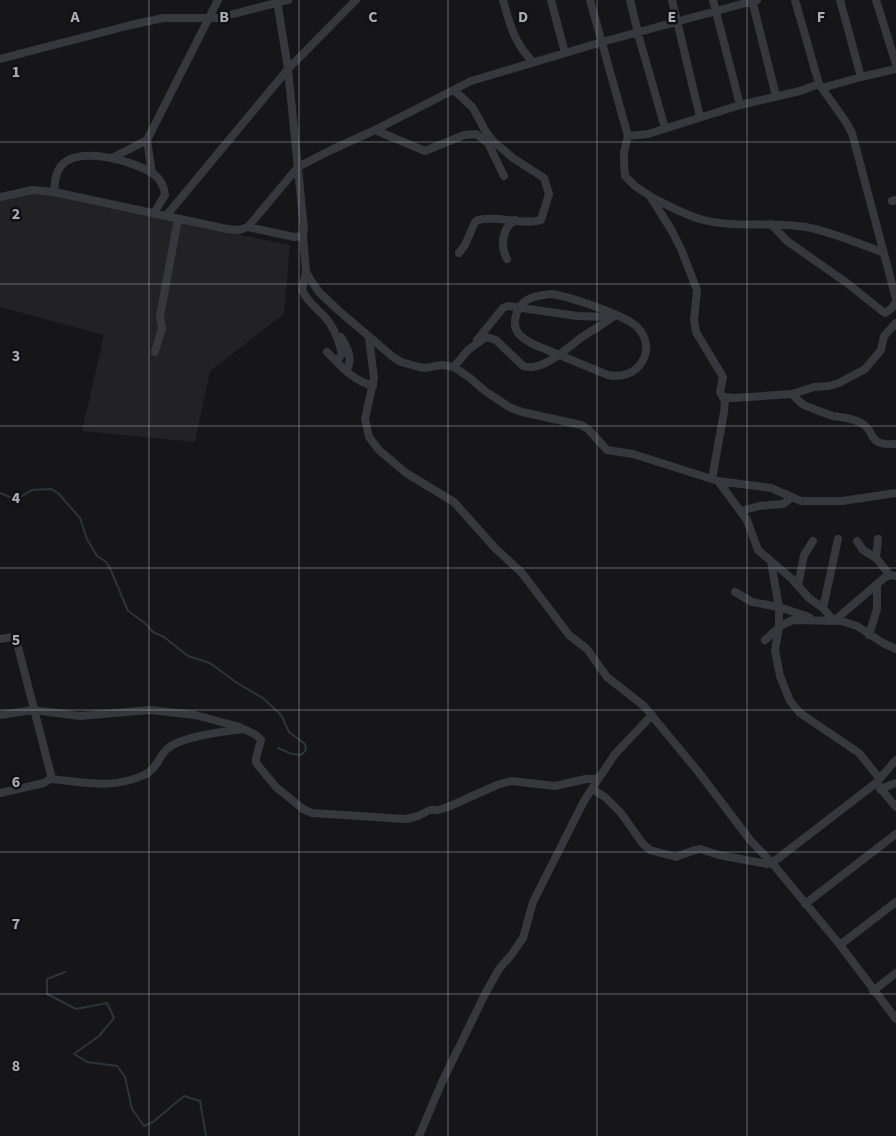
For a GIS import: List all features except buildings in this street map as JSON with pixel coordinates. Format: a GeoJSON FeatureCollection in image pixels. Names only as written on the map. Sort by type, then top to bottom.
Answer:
{"type":"FeatureCollection","features":[{"type":"Feature","properties":{"kind":"street"},"geometry":{"type":"LineString","coordinates":[[152,173],[147,140],[218,0]]}},
{"type":"Feature","properties":{"kind":"street"},"geometry":{"type":"LineString","coordinates":[[0,59],[131,24],[163,18],[207,19],[232,16],[277,1],[288,0]]}},
{"type":"Feature","properties":{"kind":"street"},"geometry":{"type":"LineString","coordinates":[[166,216],[288,69],[356,0]]}},
{"type":"Feature","properties":{"kind":"street"},"geometry":{"type":"LineString","coordinates":[[503,0],[518,44],[522,52],[533,62]]}},
{"type":"Feature","properties":{"kind":"street"},"geometry":{"type":"LineString","coordinates":[[551,0],[566,53]]}},
{"type":"Feature","properties":{"kind":"street"},"geometry":{"type":"LineString","coordinates":[[590,0],[628,136],[624,158],[625,176],[635,186],[676,210],[701,219],[732,223],[806,227],[882,252]]}},
{"type":"Feature","properties":{"kind":"street"},"geometry":{"type":"LineString","coordinates":[[630,0],[665,128]]}},
{"type":"Feature","properties":{"kind":"street"},"geometry":{"type":"LineString","coordinates":[[672,0],[700,117]]}},
{"type":"Feature","properties":{"kind":"street"},"geometry":{"type":"LineString","coordinates":[[713,0],[740,105]]}},
{"type":"Feature","properties":{"kind":"street"},"geometry":{"type":"LineString","coordinates":[[248,227],[298,167],[478,77],[508,71],[602,42],[754,0],[776,96]]}},
{"type":"Feature","properties":{"kind":"street"},"geometry":{"type":"LineString","coordinates":[[770,224],[787,241],[847,283],[882,312],[889,312],[896,301],[852,134],[846,122],[820,86],[795,0]]}},
{"type":"Feature","properties":{"kind":"street"},"geometry":{"type":"LineString","coordinates":[[840,0],[861,77]]}},
{"type":"Feature","properties":{"kind":"street"},"geometry":{"type":"LineString","coordinates":[[876,0],[896,64]]}},
{"type":"Feature","properties":{"kind":"street"},"geometry":{"type":"LineString","coordinates":[[277,1],[288,69],[304,229],[306,272],[302,287],[310,303],[343,339],[350,360],[350,365],[346,370]]}},
{"type":"Feature","properties":{"kind":"street"},"geometry":{"type":"LineString","coordinates":[[628,136],[648,134],[740,105],[896,69]]}},
{"type":"Feature","properties":{"kind":"street"},"geometry":{"type":"LineString","coordinates":[[454,90],[473,108],[492,140],[513,158],[541,175],[546,181],[549,194],[544,206],[542,219],[538,222],[494,218],[476,220],[465,245],[459,253]]}},
{"type":"Feature","properties":{"kind":"street"},"geometry":{"type":"LineString","coordinates":[[375,130],[426,151],[464,136],[476,134],[488,143],[504,176]]}},
{"type":"Feature","properties":{"kind":"street"},"geometry":{"type":"LineString","coordinates":[[112,158],[147,140]]}},
{"type":"Feature","properties":{"kind":"street"},"geometry":{"type":"LineString","coordinates":[[54,192],[58,170],[61,165],[69,160],[88,156],[112,158],[152,173],[164,186],[166,195],[154,213]]}},
{"type":"Feature","properties":{"kind":"street"},"geometry":{"type":"LineString","coordinates":[[0,197],[32,190],[54,192],[227,229],[239,230],[248,227],[294,237],[303,236]]}},
{"type":"Feature","properties":{"kind":"street"},"geometry":{"type":"LineString","coordinates":[[650,196],[672,231],[693,276],[698,295],[694,320],[696,332],[722,373],[723,381],[720,392],[725,402],[715,480],[747,520],[758,550],[809,598],[823,608],[834,621]]}},
{"type":"Feature","properties":{"kind":"street"},"geometry":{"type":"LineString","coordinates":[[155,352],[162,328],[160,316],[178,219]]}},
{"type":"Feature","properties":{"kind":"street"},"geometry":{"type":"LineString","coordinates":[[507,258],[503,250],[504,236],[507,228],[515,220]]}},
{"type":"Feature","properties":{"kind":"street"},"geometry":{"type":"LineString","coordinates":[[306,272],[319,292],[369,338],[401,362],[425,368],[442,365],[454,367],[509,407],[522,412],[581,425],[607,450],[633,454],[715,480],[771,488],[790,498],[801,501],[854,500],[896,493]]}},
{"type":"Feature","properties":{"kind":"street"},"geometry":{"type":"LineString","coordinates":[[551,294],[567,297],[616,315],[636,326],[644,338],[646,352],[641,364],[634,372],[622,376],[608,375],[535,345],[519,334],[515,325],[518,309],[525,301],[530,298],[551,294]]}},
{"type":"Feature","properties":{"kind":"street"},"geometry":{"type":"LineString","coordinates":[[454,367],[503,308],[508,306],[518,309],[585,317],[616,315]]}},
{"type":"Feature","properties":{"kind":"street"},"geometry":{"type":"LineString","coordinates":[[474,344],[486,337],[492,338],[520,364],[528,367],[541,365],[560,355],[579,339],[616,315]]}},
{"type":"Feature","properties":{"kind":"street"},"geometry":{"type":"LineString","coordinates":[[723,397],[735,398],[792,394],[814,387],[839,383],[865,369],[881,350],[884,336],[896,323]]}},
{"type":"Feature","properties":{"kind":"street"},"geometry":{"type":"LineString","coordinates":[[336,333],[342,354],[337,361]]}},
{"type":"Feature","properties":{"kind":"street"},"geometry":{"type":"LineString","coordinates":[[369,338],[374,378],[365,419],[369,437],[379,450],[406,473],[454,502],[495,548],[522,573],[569,635],[587,649],[607,676],[636,698],[652,715],[732,814],[750,840],[772,863],[840,945],[896,1019]]}},
{"type":"Feature","properties":{"kind":"street"},"geometry":{"type":"LineString","coordinates":[[327,352],[359,381],[373,386]]}},
{"type":"Feature","properties":{"kind":"street"},"geometry":{"type":"LineString","coordinates":[[792,394],[806,407],[864,424],[877,442],[896,444]]}},
{"type":"Feature","properties":{"kind":"street"},"geometry":{"type":"LineString","coordinates":[[741,511],[759,506],[787,503],[790,498]]}},
{"type":"Feature","properties":{"kind":"street"},"geometry":{"type":"LineString","coordinates":[[823,608],[838,539]]}},
{"type":"Feature","properties":{"kind":"street"},"geometry":{"type":"LineString","coordinates":[[876,558],[878,539]]}},
{"type":"Feature","properties":{"kind":"street"},"geometry":{"type":"LineString","coordinates":[[857,541],[865,552],[876,558],[893,576]]}},
{"type":"Feature","properties":{"kind":"street"},"geometry":{"type":"LineString","coordinates":[[798,586],[804,555],[812,542]]}},
{"type":"Feature","properties":{"kind":"street"},"geometry":{"type":"LineString","coordinates":[[771,562],[779,607],[779,628],[775,650],[780,676],[790,701],[800,713],[859,753],[896,807]]}},
{"type":"Feature","properties":{"kind":"street"},"geometry":{"type":"LineString","coordinates":[[834,621],[884,578],[893,576]]}},
{"type":"Feature","properties":{"kind":"street"},"geometry":{"type":"LineString","coordinates":[[869,634],[877,609],[877,584]]}},
{"type":"Feature","properties":{"kind":"street"},"geometry":{"type":"LineString","coordinates":[[735,592],[752,602],[779,607],[821,620]]}},
{"type":"Feature","properties":{"kind":"street"},"geometry":{"type":"LineString","coordinates":[[765,640],[782,625],[793,620],[821,620],[849,623],[896,649]]}},
{"type":"Feature","properties":{"kind":"street"},"geometry":{"type":"LineString","coordinates":[[0,639],[12,637],[17,642],[33,710],[51,772],[50,779]]}},
{"type":"Feature","properties":{"kind":"street"},"geometry":{"type":"LineString","coordinates":[[0,715],[33,710],[80,716],[150,710],[195,715],[244,728],[261,740],[255,761],[272,784],[303,809],[312,813],[338,813],[387,819],[406,819],[430,810],[448,807],[497,785],[511,781],[555,786],[599,778]]}},
{"type":"Feature","properties":{"kind":"street"},"geometry":{"type":"LineString","coordinates":[[419,1136],[442,1082],[498,969],[523,938],[533,902],[562,849],[584,801],[615,754],[652,715]]}},
{"type":"Feature","properties":{"kind":"street"},"geometry":{"type":"LineString","coordinates":[[0,793],[44,783],[50,779],[104,785],[137,778],[151,771],[160,757],[173,745],[244,728]]}},
{"type":"Feature","properties":{"kind":"street"},"geometry":{"type":"LineString","coordinates":[[593,789],[621,812],[643,844],[650,850],[676,857],[700,849],[757,863],[772,863],[878,783],[896,760]]}},
{"type":"Feature","properties":{"kind":"street"},"geometry":{"type":"LineString","coordinates":[[878,783],[896,783]]}},
{"type":"Feature","properties":{"kind":"street"},"geometry":{"type":"LineString","coordinates":[[805,904],[896,834]]}},
{"type":"Feature","properties":{"kind":"street"},"geometry":{"type":"LineString","coordinates":[[840,945],[896,902]]}},
{"type":"Feature","properties":{"kind":"street"},"geometry":{"type":"LineString","coordinates":[[873,991],[896,972]]}},
{"type":"Feature","properties":{"kind":"shaded area"},"geometry":{"type":"Polygon","coordinates":[[[32,191],[290,245],[284,314],[210,371],[195,442],[82,431],[104,335],[0,307],[0,200],[32,191]]]}},
{"type":"Feature","properties":{"kind":"waterway"},"geometry":{"type":"LineString","coordinates":[[0,493],[12,498],[19,498],[32,490],[51,489],[58,493],[80,518],[87,539],[97,556],[109,566],[128,611],[145,623],[153,632],[164,637],[188,656],[210,663],[237,683],[263,698],[281,715],[289,732],[305,744],[306,750],[301,755],[292,754],[278,748]]}},
{"type":"Feature","properties":{"kind":"waterway"},"geometry":{"type":"LineString","coordinates":[[65,972],[47,979],[47,994],[76,1009],[107,1003],[114,1018],[99,1036],[74,1054],[87,1062],[117,1066],[125,1077],[132,1109],[144,1126],[153,1122],[184,1096],[200,1101],[206,1136]]}}]}
